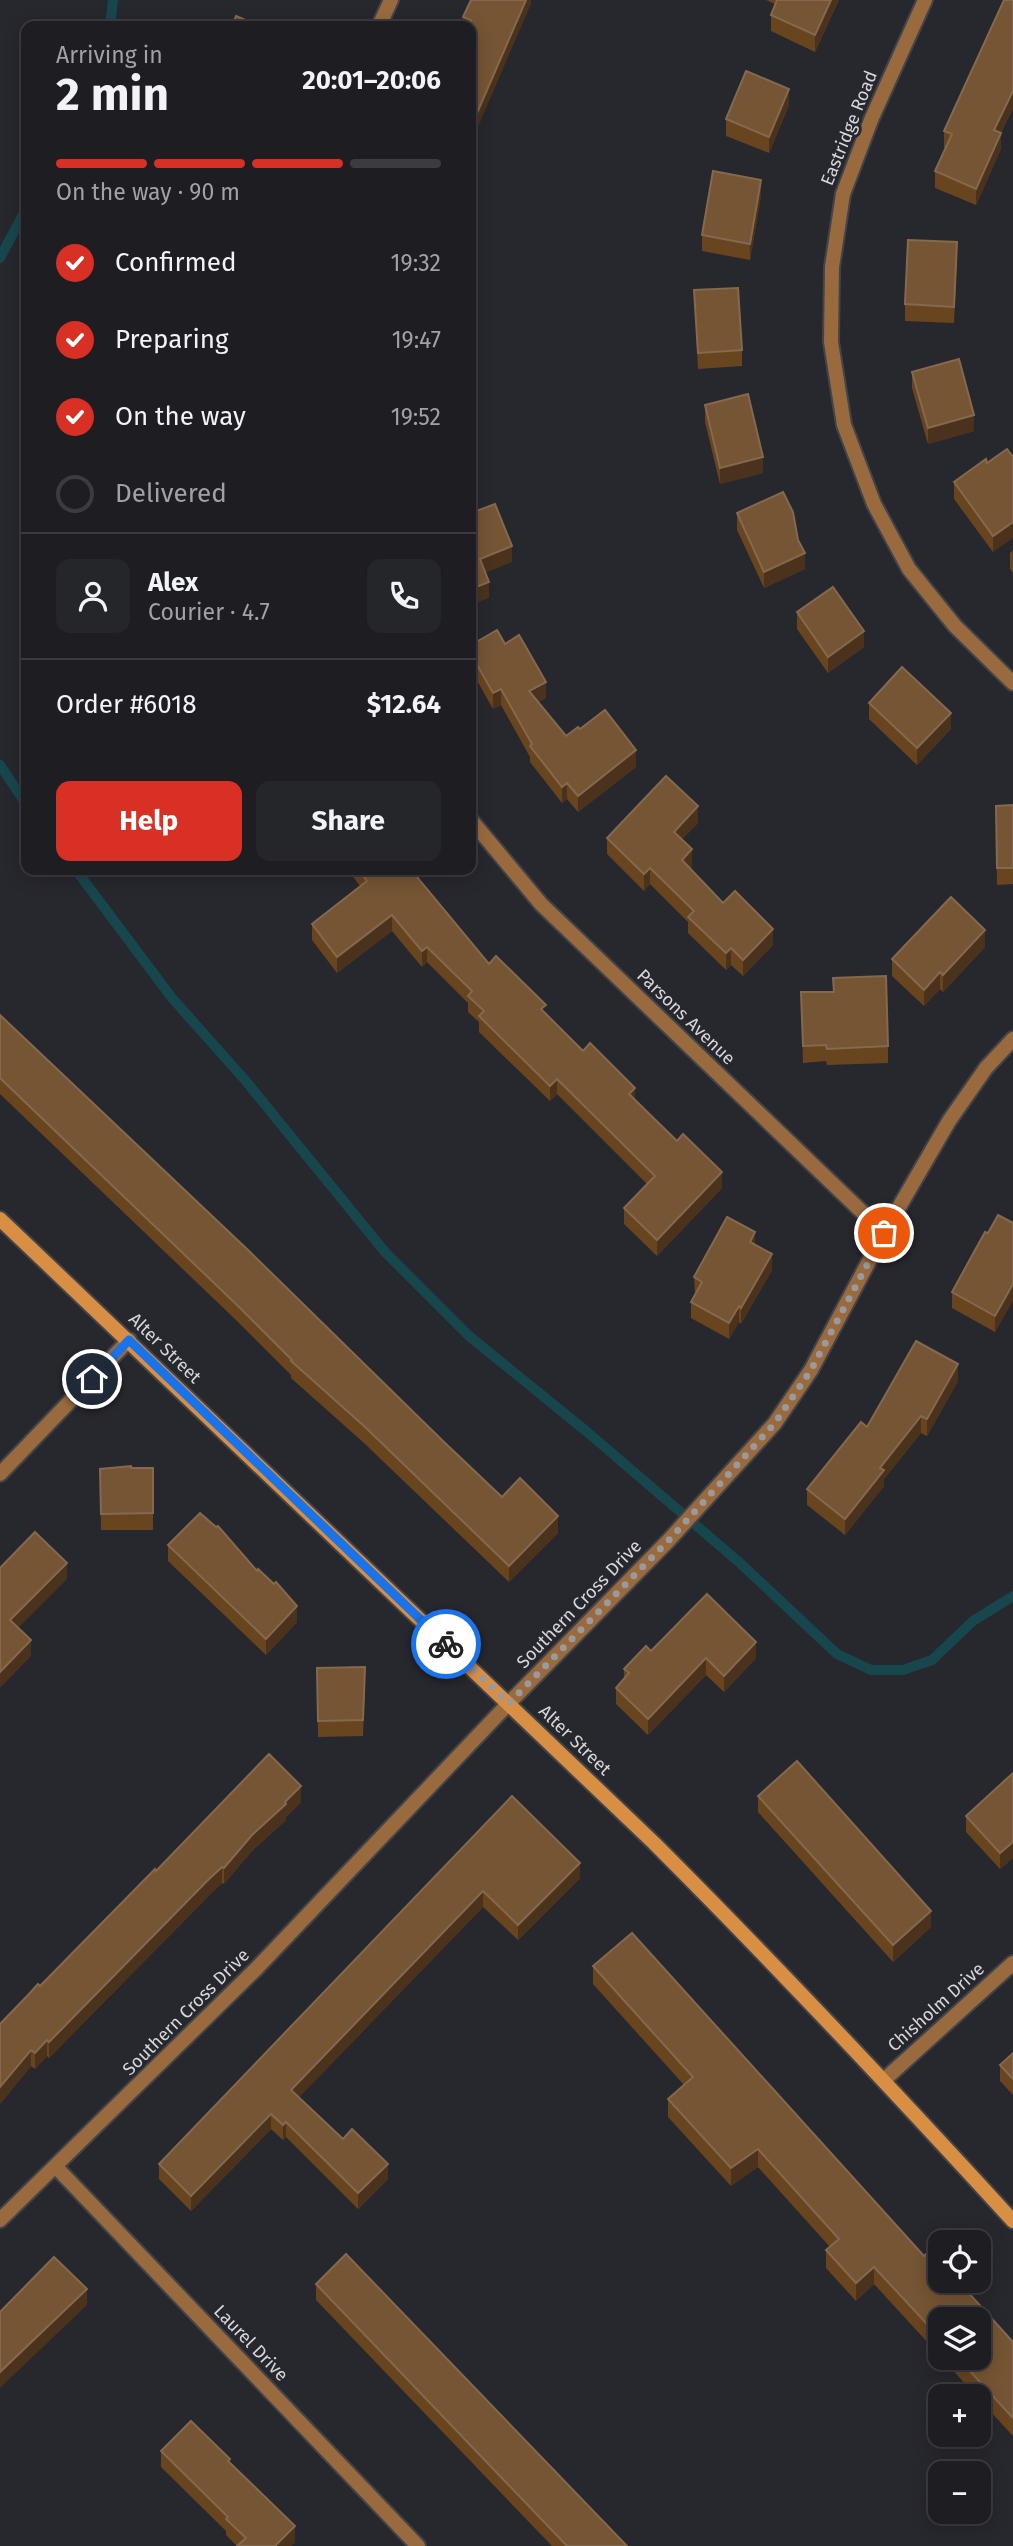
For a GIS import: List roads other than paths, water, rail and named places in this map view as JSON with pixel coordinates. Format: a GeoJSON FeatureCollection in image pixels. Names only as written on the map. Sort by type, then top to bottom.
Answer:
{"type":"FeatureCollection","features":[{"type":"Feature","properties":{"kind":"street"},"geometry":{"type":"LineString","coordinates":[[381,21],[391,0]]}},
{"type":"Feature","properties":{"kind":"street","name":"Eastridge Road"},"geometry":{"type":"LineString","coordinates":[[925,0],[871,120],[843,194],[832,267],[831,342],[844,425],[874,505],[909,569],[955,626],[1013,683]]}},
{"type":"Feature","properties":{"kind":"street","name":"Parsons Avenue"},"geometry":{"type":"LineString","coordinates":[[476,826],[541,904],[884,1233]]}},
{"type":"Feature","properties":{"kind":"street","name":"Southern Cross Drive"},"geometry":{"type":"LineString","coordinates":[[0,2220],[256,1969],[509,1703],[669,1540],[775,1423],[811,1370],[884,1233],[949,1121],[986,1068],[1013,1040]]}},
{"type":"Feature","properties":{"kind":"street","name":"Alter Street"},"geometry":{"type":"LineString","coordinates":[[0,1219],[509,1703],[760,1949],[1013,2221]]}},
{"type":"Feature","properties":{"kind":"street"},"geometry":{"type":"LineString","coordinates":[[0,1474],[129,1340]]}},
{"type":"Feature","properties":{"kind":"street","name":"Chisholm Drive"},"geometry":{"type":"LineString","coordinates":[[884,2080],[1013,1963]]}},
{"type":"Feature","properties":{"kind":"street","name":"Laurel Drive"},"geometry":{"type":"LineString","coordinates":[[56,2167],[417,2546]]}},
{"type":"Feature","properties":{"kind":"waterway"},"geometry":{"type":"LineString","coordinates":[[111,21],[113,0]]}},
{"type":"Feature","properties":{"kind":"waterway"},"geometry":{"type":"LineString","coordinates":[[0,258],[21,218]]}},
{"type":"Feature","properties":{"kind":"waterway"},"geometry":{"type":"LineString","coordinates":[[0,765],[21,796]]}},
{"type":"Feature","properties":{"kind":"waterway"},"geometry":{"type":"LineString","coordinates":[[80,875],[172,998],[245,1080],[385,1252],[469,1336],[586,1431],[740,1563],[837,1654],[871,1670],[903,1670],[932,1660],[973,1621],[1013,1596]]}}]}
